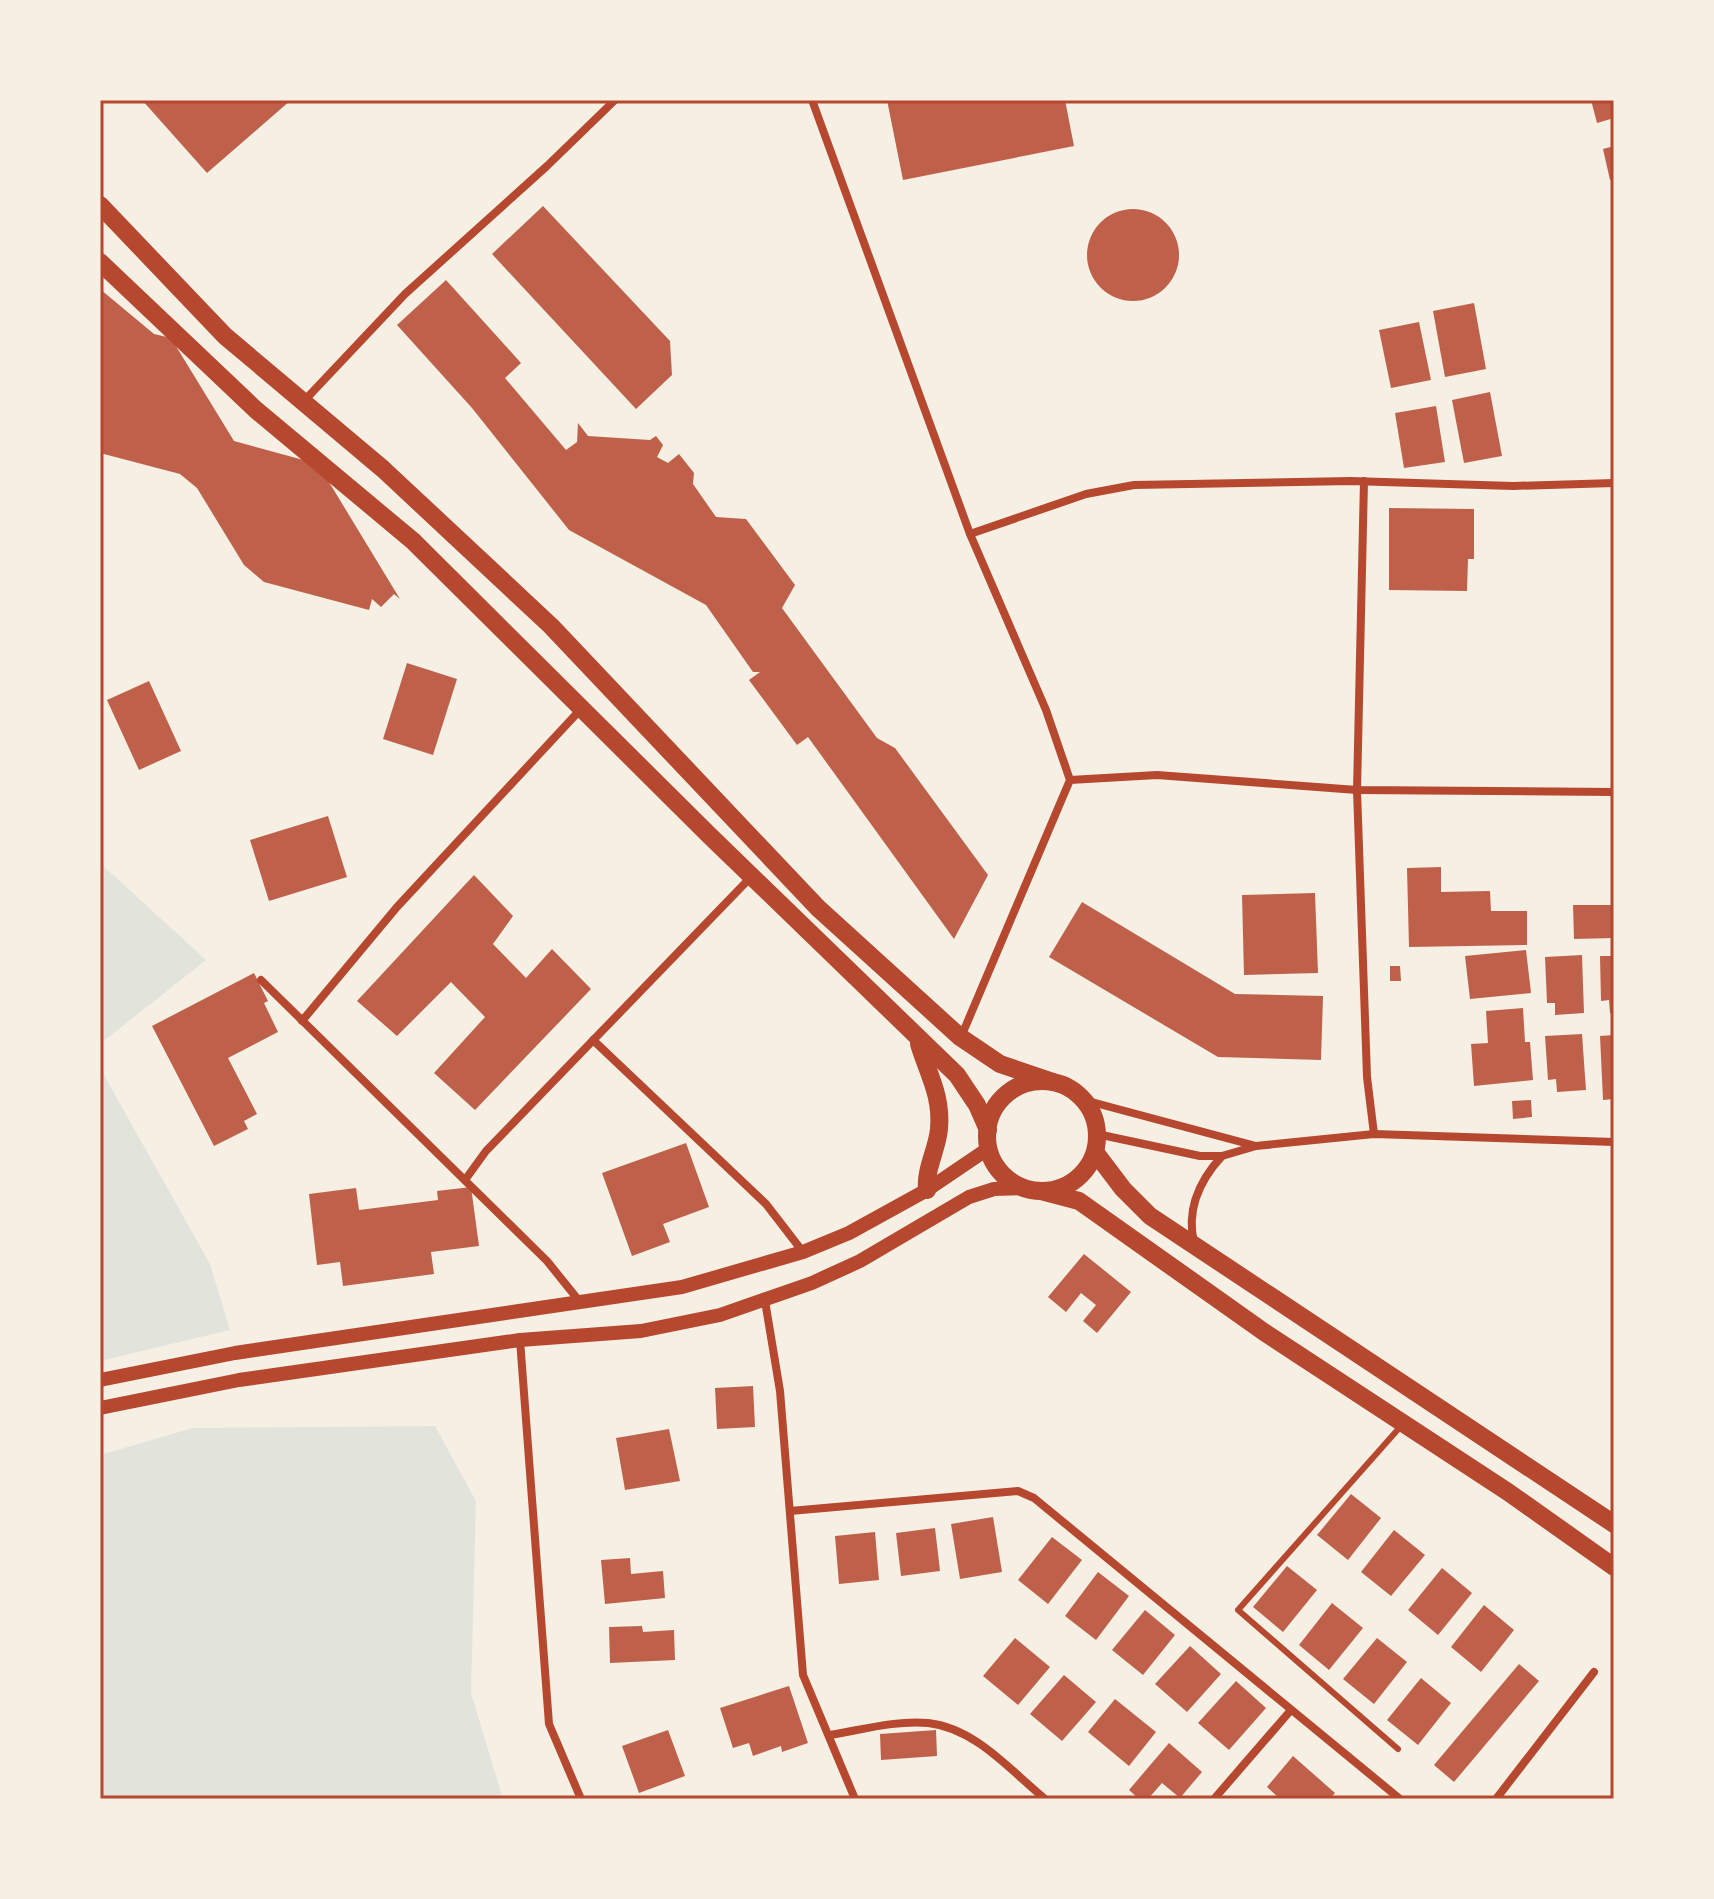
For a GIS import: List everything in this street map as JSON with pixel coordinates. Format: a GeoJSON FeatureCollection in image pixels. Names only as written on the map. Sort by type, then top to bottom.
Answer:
{"type":"FeatureCollection","features":[{"type":"Feature","properties":{"kind":"main road"},"geometry":{"type":"LineString","coordinates":[[100,205],[225,336],[383,469],[551,626],[818,908],[960,1037],[1000,1064],[1070,1089],[1084,1100],[1093,1116],[1096,1143],[1123,1189],[1150,1216],[1614,1524]]}},
{"type":"Feature","properties":{"kind":"main road"},"geometry":{"type":"LineString","coordinates":[[100,262],[256,410],[413,541],[957,1075],[977,1105],[996,1165],[1007,1179],[1032,1190],[1079,1201],[1264,1332],[1614,1567]]}},
{"type":"Feature","properties":{"kind":"main road"},"geometry":{"type":"LineString","coordinates":[[918,1037],[933,1077],[940,1115],[936,1145],[927,1173],[927,1190]]}},
{"type":"Feature","properties":{"kind":"main road"},"geometry":{"type":"LineString","coordinates":[[988,1139],[992,1113],[1003,1098],[1017,1087],[1035,1082],[1053,1082]]}},
{"type":"Feature","properties":{"kind":"main road"},"geometry":{"type":"LineString","coordinates":[[1032,1190],[1058,1189],[1075,1181],[1087,1168],[1096,1143]]}},
{"type":"Feature","properties":{"kind":"street"},"geometry":{"type":"LineString","coordinates":[[303,402],[405,294],[615,100]]}},
{"type":"Feature","properties":{"kind":"street"},"geometry":{"type":"LineString","coordinates":[[812,100],[970,534],[1046,710],[1070,780],[960,1037]]}},
{"type":"Feature","properties":{"kind":"street"},"geometry":{"type":"LineString","coordinates":[[970,534],[1086,494],[1134,485],[1364,481],[1513,486],[1614,483]]}},
{"type":"Feature","properties":{"kind":"street"},"geometry":{"type":"LineString","coordinates":[[1364,481],[1357,790],[1367,1077],[1374,1134]]}},
{"type":"Feature","properties":{"kind":"street"},"geometry":{"type":"LineString","coordinates":[[302,1021],[397,907],[582,709]]}},
{"type":"Feature","properties":{"kind":"street"},"geometry":{"type":"LineString","coordinates":[[1070,780],[1157,775],[1357,790],[1614,792]]}},
{"type":"Feature","properties":{"kind":"street"},"geometry":{"type":"LineString","coordinates":[[465,1180],[486,1151],[752,876]]}},
{"type":"Feature","properties":{"kind":"street"},"geometry":{"type":"LineString","coordinates":[[261,980],[547,1261],[580,1302]]}},
{"type":"Feature","properties":{"kind":"street"},"geometry":{"type":"LineString","coordinates":[[593,1040],[766,1204],[803,1252]]}},
{"type":"Feature","properties":{"kind":"street"},"geometry":{"type":"LineString","coordinates":[[1084,1100],[1256,1146]]}},
{"type":"Feature","properties":{"kind":"street"},"geometry":{"type":"LineString","coordinates":[[1096,1143],[1222,1156],[1256,1146],[1374,1134],[1614,1142]]}},
{"type":"Feature","properties":{"kind":"street"},"geometry":{"type":"LineString","coordinates":[[100,1380],[235,1353],[682,1287],[803,1252],[849,1233],[927,1190],[988,1139]]}},
{"type":"Feature","properties":{"kind":"street"},"geometry":{"type":"LineString","coordinates":[[1195,1248],[1191,1224],[1194,1200],[1203,1179],[1222,1156]]}},
{"type":"Feature","properties":{"kind":"street"},"geometry":{"type":"LineString","coordinates":[[100,1408],[239,1380],[520,1340],[641,1331],[680,1324],[765,1301],[860,1261],[969,1197],[994,1189],[1032,1190]]}},
{"type":"Feature","properties":{"kind":"street"},"geometry":{"type":"LineString","coordinates":[[765,1301],[780,1391],[803,1675],[855,1799]]}},
{"type":"Feature","properties":{"kind":"street"},"geometry":{"type":"LineString","coordinates":[[520,1340],[549,1724],[581,1799]]}},
{"type":"Feature","properties":{"kind":"street"},"geometry":{"type":"LineString","coordinates":[[790,1511],[1018,1491],[1034,1498],[1400,1799]]}},
{"type":"Feature","properties":{"kind":"street"},"geometry":{"type":"LineString","coordinates":[[1496,1799],[1594,1672]]}},
{"type":"Feature","properties":{"kind":"street"},"geometry":{"type":"LineString","coordinates":[[1214,1799],[1291,1710]]}},
{"type":"Feature","properties":{"kind":"street"},"geometry":{"type":"LineString","coordinates":[[830,1735],[909,1723],[952,1728],[972,1738],[1045,1799]]}},
{"type":"Feature","properties":{"kind":"lane"},"geometry":{"type":"LineString","coordinates":[[1398,1749],[1238,1610],[1403,1423]]}},
{"type":"Feature","properties":{"kind":"shaded area"},"geometry":{"type":"Polygon","coordinates":[[[100,863],[206,960],[100,1044],[100,863]]]}},
{"type":"Feature","properties":{"kind":"shaded area"},"geometry":{"type":"Polygon","coordinates":[[[100,1068],[210,1264],[230,1330],[100,1361],[100,1068]]]}},
{"type":"Feature","properties":{"kind":"shaded area"},"geometry":{"type":"Polygon","coordinates":[[[435,1426],[476,1501],[471,1693],[503,1799],[100,1799],[100,1455],[193,1428],[435,1426]]]}},
{"type":"Feature","properties":{"kind":"building"},"geometry":{"type":"Polygon","coordinates":[[[142,100],[291,100],[207,173],[142,100]]]}},
{"type":"Feature","properties":{"kind":"building"},"geometry":{"type":"Polygon","coordinates":[[[887,100],[1065,100],[1074,146],[903,180],[887,100]]]}},
{"type":"Feature","properties":{"kind":"building"},"geometry":{"type":"Polygon","coordinates":[[[1591,100],[1614,100],[1614,118],[1597,123],[1591,100]]]}},
{"type":"Feature","properties":{"kind":"building"},"geometry":{"type":"Polygon","coordinates":[[[1614,146],[1614,179],[1610,180],[1603,149],[1614,146]]]}},
{"type":"Feature","properties":{"kind":"building"},"geometry":{"type":"Polygon","coordinates":[[[543,206],[670,341],[672,375],[636,409],[492,254],[543,206]]]}},
{"type":"Feature","properties":{"kind":"building"},"geometry":{"type":"Polygon","coordinates":[[[1133,209],[1150,213],[1165,223],[1175,238],[1179,255],[1175,272],[1165,287],[1150,297],[1133,301],[1116,297],[1101,287],[1091,272],[1087,255],[1091,238],[1101,223],[1116,213],[1133,209]]]}},
{"type":"Feature","properties":{"kind":"building"},"geometry":{"type":"Polygon","coordinates":[[[446,280],[521,363],[505,378],[566,450],[577,442],[578,423],[588,436],[650,440],[656,436],[663,445],[657,457],[668,463],[679,454],[694,473],[693,484],[716,517],[746,519],[795,585],[782,608],[877,738],[895,748],[988,875],[954,939],[808,737],[797,745],[749,680],[760,672],[753,672],[706,605],[569,530],[472,408],[397,325],[446,280]]]}},
{"type":"Feature","properties":{"kind":"building"},"geometry":{"type":"Polygon","coordinates":[[[100,289],[154,334],[171,338],[234,441],[318,464],[400,599],[394,594],[381,607],[372,599],[369,610],[264,582],[244,565],[197,488],[180,474],[100,453],[100,289]]]}},
{"type":"Feature","properties":{"kind":"building"},"geometry":{"type":"Polygon","coordinates":[[[1474,303],[1486,369],[1445,377],[1433,311],[1474,303]]]}},
{"type":"Feature","properties":{"kind":"building"},"geometry":{"type":"Polygon","coordinates":[[[1419,322],[1431,380],[1391,388],[1379,330],[1419,322]]]}},
{"type":"Feature","properties":{"kind":"building"},"geometry":{"type":"Polygon","coordinates":[[[1490,392],[1502,456],[1464,463],[1452,400],[1490,392]]]}},
{"type":"Feature","properties":{"kind":"building"},"geometry":{"type":"Polygon","coordinates":[[[1436,406],[1445,462],[1404,468],[1395,413],[1436,406]]]}},
{"type":"Feature","properties":{"kind":"building"},"geometry":{"type":"Polygon","coordinates":[[[1389,508],[1474,509],[1474,559],[1468,559],[1467,591],[1389,590],[1389,508]]]}},
{"type":"Feature","properties":{"kind":"building"},"geometry":{"type":"Polygon","coordinates":[[[407,663],[457,679],[433,755],[383,739],[407,663]]]}},
{"type":"Feature","properties":{"kind":"building"},"geometry":{"type":"Polygon","coordinates":[[[149,681],[181,751],[139,770],[107,700],[149,681]]]}},
{"type":"Feature","properties":{"kind":"building"},"geometry":{"type":"Polygon","coordinates":[[[328,816],[347,877],[269,901],[250,840],[328,816]]]}},
{"type":"Feature","properties":{"kind":"building"},"geometry":{"type":"Polygon","coordinates":[[[1441,867],[1441,892],[1490,891],[1491,911],[1527,911],[1527,945],[1409,947],[1407,868],[1441,867]]]}},
{"type":"Feature","properties":{"kind":"building"},"geometry":{"type":"Polygon","coordinates":[[[474,875],[513,916],[493,944],[526,978],[552,949],[591,989],[475,1110],[434,1073],[485,1017],[451,982],[397,1036],[357,1001],[474,875]]]}},
{"type":"Feature","properties":{"kind":"building"},"geometry":{"type":"Polygon","coordinates":[[[1315,893],[1318,973],[1244,975],[1242,895],[1315,893]]]}},
{"type":"Feature","properties":{"kind":"building"},"geometry":{"type":"Polygon","coordinates":[[[1082,902],[1235,994],[1323,996],[1321,1060],[1218,1057],[1049,957],[1082,902]]]}},
{"type":"Feature","properties":{"kind":"building"},"geometry":{"type":"Polygon","coordinates":[[[1573,905],[1614,905],[1614,938],[1574,939],[1573,905]]]}},
{"type":"Feature","properties":{"kind":"building"},"geometry":{"type":"Polygon","coordinates":[[[1526,950],[1531,993],[1470,999],[1465,956],[1526,950]]]}},
{"type":"Feature","properties":{"kind":"building"},"geometry":{"type":"Polygon","coordinates":[[[1582,955],[1584,1013],[1555,1015],[1555,1003],[1547,1003],[1545,957],[1582,955]]]}},
{"type":"Feature","properties":{"kind":"building"},"geometry":{"type":"Polygon","coordinates":[[[1600,956],[1614,956],[1614,1013],[1610,1013],[1609,1000],[1601,1001],[1600,956]]]}},
{"type":"Feature","properties":{"kind":"building"},"geometry":{"type":"Polygon","coordinates":[[[1390,966],[1400,966],[1401,981],[1390,981],[1390,966]]]}},
{"type":"Feature","properties":{"kind":"building"},"geometry":{"type":"Polygon","coordinates":[[[254,973],[268,1001],[264,1003],[278,1032],[228,1058],[257,1114],[244,1121],[248,1129],[214,1146],[152,1026],[254,973]]]}},
{"type":"Feature","properties":{"kind":"building"},"geometry":{"type":"Polygon","coordinates":[[[1523,1008],[1525,1042],[1530,1042],[1533,1080],[1474,1086],[1471,1044],[1488,1043],[1486,1011],[1523,1008]]]}},
{"type":"Feature","properties":{"kind":"building"},"geometry":{"type":"Polygon","coordinates":[[[1582,1034],[1586,1090],[1557,1092],[1556,1079],[1548,1080],[1545,1036],[1582,1034]]]}},
{"type":"Feature","properties":{"kind":"building"},"geometry":{"type":"Polygon","coordinates":[[[1614,1035],[1614,1099],[1603,1100],[1600,1036],[1614,1035]]]}},
{"type":"Feature","properties":{"kind":"building"},"geometry":{"type":"Polygon","coordinates":[[[1531,1100],[1532,1117],[1513,1119],[1512,1101],[1531,1100]]]}},
{"type":"Feature","properties":{"kind":"building"},"geometry":{"type":"Polygon","coordinates":[[[686,1143],[709,1207],[663,1224],[670,1242],[632,1256],[602,1173],[686,1143]]]}},
{"type":"Feature","properties":{"kind":"building"},"geometry":{"type":"Polygon","coordinates":[[[471,1187],[479,1246],[431,1252],[434,1274],[343,1286],[340,1262],[317,1265],[309,1194],[356,1188],[359,1210],[438,1200],[437,1191],[471,1187]]]}},
{"type":"Feature","properties":{"kind":"building"},"geometry":{"type":"Polygon","coordinates":[[[1084,1254],[1131,1292],[1097,1333],[1083,1321],[1096,1305],[1081,1293],[1066,1312],[1048,1297],[1084,1254]]]}},
{"type":"Feature","properties":{"kind":"building"},"geometry":{"type":"Polygon","coordinates":[[[753,1386],[755,1427],[717,1429],[715,1388],[753,1386]]]}},
{"type":"Feature","properties":{"kind":"building"},"geometry":{"type":"Polygon","coordinates":[[[669,1429],[680,1481],[625,1490],[616,1438],[669,1429]]]}},
{"type":"Feature","properties":{"kind":"building"},"geometry":{"type":"Polygon","coordinates":[[[1351,1494],[1381,1518],[1348,1560],[1317,1535],[1351,1494]]]}},
{"type":"Feature","properties":{"kind":"building"},"geometry":{"type":"Polygon","coordinates":[[[993,1517],[1002,1572],[960,1579],[951,1524],[993,1517]]]}},
{"type":"Feature","properties":{"kind":"building"},"geometry":{"type":"Polygon","coordinates":[[[935,1528],[940,1571],[901,1576],[896,1533],[935,1528]]]}},
{"type":"Feature","properties":{"kind":"building"},"geometry":{"type":"Polygon","coordinates":[[[1394,1530],[1425,1555],[1391,1596],[1361,1572],[1394,1530]]]}},
{"type":"Feature","properties":{"kind":"building"},"geometry":{"type":"Polygon","coordinates":[[[875,1532],[879,1580],[839,1584],[835,1536],[875,1532]]]}},
{"type":"Feature","properties":{"kind":"building"},"geometry":{"type":"Polygon","coordinates":[[[1052,1537],[1082,1560],[1048,1604],[1018,1580],[1052,1537]]]}},
{"type":"Feature","properties":{"kind":"building"},"geometry":{"type":"Polygon","coordinates":[[[630,1558],[631,1574],[663,1571],[665,1598],[605,1604],[601,1560],[630,1558]]]}},
{"type":"Feature","properties":{"kind":"building"},"geometry":{"type":"Polygon","coordinates":[[[1287,1566],[1317,1590],[1283,1632],[1253,1607],[1287,1566]]]}},
{"type":"Feature","properties":{"kind":"building"},"geometry":{"type":"Polygon","coordinates":[[[1442,1568],[1472,1593],[1438,1635],[1408,1610],[1442,1568]]]}},
{"type":"Feature","properties":{"kind":"building"},"geometry":{"type":"Polygon","coordinates":[[[1098,1572],[1129,1596],[1096,1640],[1065,1616],[1098,1572]]]}},
{"type":"Feature","properties":{"kind":"building"},"geometry":{"type":"Polygon","coordinates":[[[1332,1603],[1363,1628],[1329,1670],[1299,1645],[1332,1603]]]}},
{"type":"Feature","properties":{"kind":"building"},"geometry":{"type":"Polygon","coordinates":[[[1484,1605],[1514,1630],[1481,1672],[1451,1647],[1484,1605]]]}},
{"type":"Feature","properties":{"kind":"building"},"geometry":{"type":"Polygon","coordinates":[[[1145,1610],[1175,1635],[1143,1675],[1112,1650],[1145,1610]]]}},
{"type":"Feature","properties":{"kind":"building"},"geometry":{"type":"Polygon","coordinates":[[[642,1626],[643,1632],[674,1630],[675,1660],[610,1663],[609,1627],[642,1626]]]}},
{"type":"Feature","properties":{"kind":"building"},"geometry":{"type":"Polygon","coordinates":[[[1015,1638],[1050,1667],[1018,1705],[983,1676],[1015,1638]]]}},
{"type":"Feature","properties":{"kind":"building"},"geometry":{"type":"Polygon","coordinates":[[[1377,1638],[1407,1662],[1374,1704],[1343,1679],[1377,1638]]]}},
{"type":"Feature","properties":{"kind":"building"},"geometry":{"type":"Polygon","coordinates":[[[1190,1646],[1221,1674],[1187,1712],[1155,1684],[1190,1646]]]}},
{"type":"Feature","properties":{"kind":"building"},"geometry":{"type":"Polygon","coordinates":[[[1519,1664],[1539,1681],[1454,1782],[1434,1765],[1519,1664]]]}},
{"type":"Feature","properties":{"kind":"building"},"geometry":{"type":"Polygon","coordinates":[[[1064,1675],[1096,1702],[1062,1741],[1030,1714],[1064,1675]]]}},
{"type":"Feature","properties":{"kind":"building"},"geometry":{"type":"Polygon","coordinates":[[[1421,1678],[1451,1703],[1418,1745],[1387,1720],[1421,1678]]]}},
{"type":"Feature","properties":{"kind":"building"},"geometry":{"type":"Polygon","coordinates":[[[1236,1681],[1266,1708],[1229,1750],[1198,1723],[1236,1681]]]}},
{"type":"Feature","properties":{"kind":"building"},"geometry":{"type":"Polygon","coordinates":[[[789,1686],[808,1743],[782,1752],[781,1746],[753,1756],[749,1743],[733,1748],[720,1708],[789,1686]]]}},
{"type":"Feature","properties":{"kind":"building"},"geometry":{"type":"Polygon","coordinates":[[[1115,1699],[1156,1732],[1129,1766],[1088,1732],[1115,1699]]]}},
{"type":"Feature","properties":{"kind":"building"},"geometry":{"type":"Polygon","coordinates":[[[668,1730],[685,1776],[639,1793],[622,1746],[668,1730]]]}},
{"type":"Feature","properties":{"kind":"building"},"geometry":{"type":"Polygon","coordinates":[[[936,1730],[937,1756],[881,1760],[880,1734],[936,1730]]]}},
{"type":"Feature","properties":{"kind":"building"},"geometry":{"type":"Polygon","coordinates":[[[1169,1743],[1202,1772],[1180,1798],[1162,1783],[1148,1799],[1139,1799],[1129,1790],[1169,1743]]]}},
{"type":"Feature","properties":{"kind":"building"},"geometry":{"type":"Polygon","coordinates":[[[1293,1756],[1335,1793],[1330,1799],[1280,1799],[1267,1787],[1293,1756]]]}}]}
